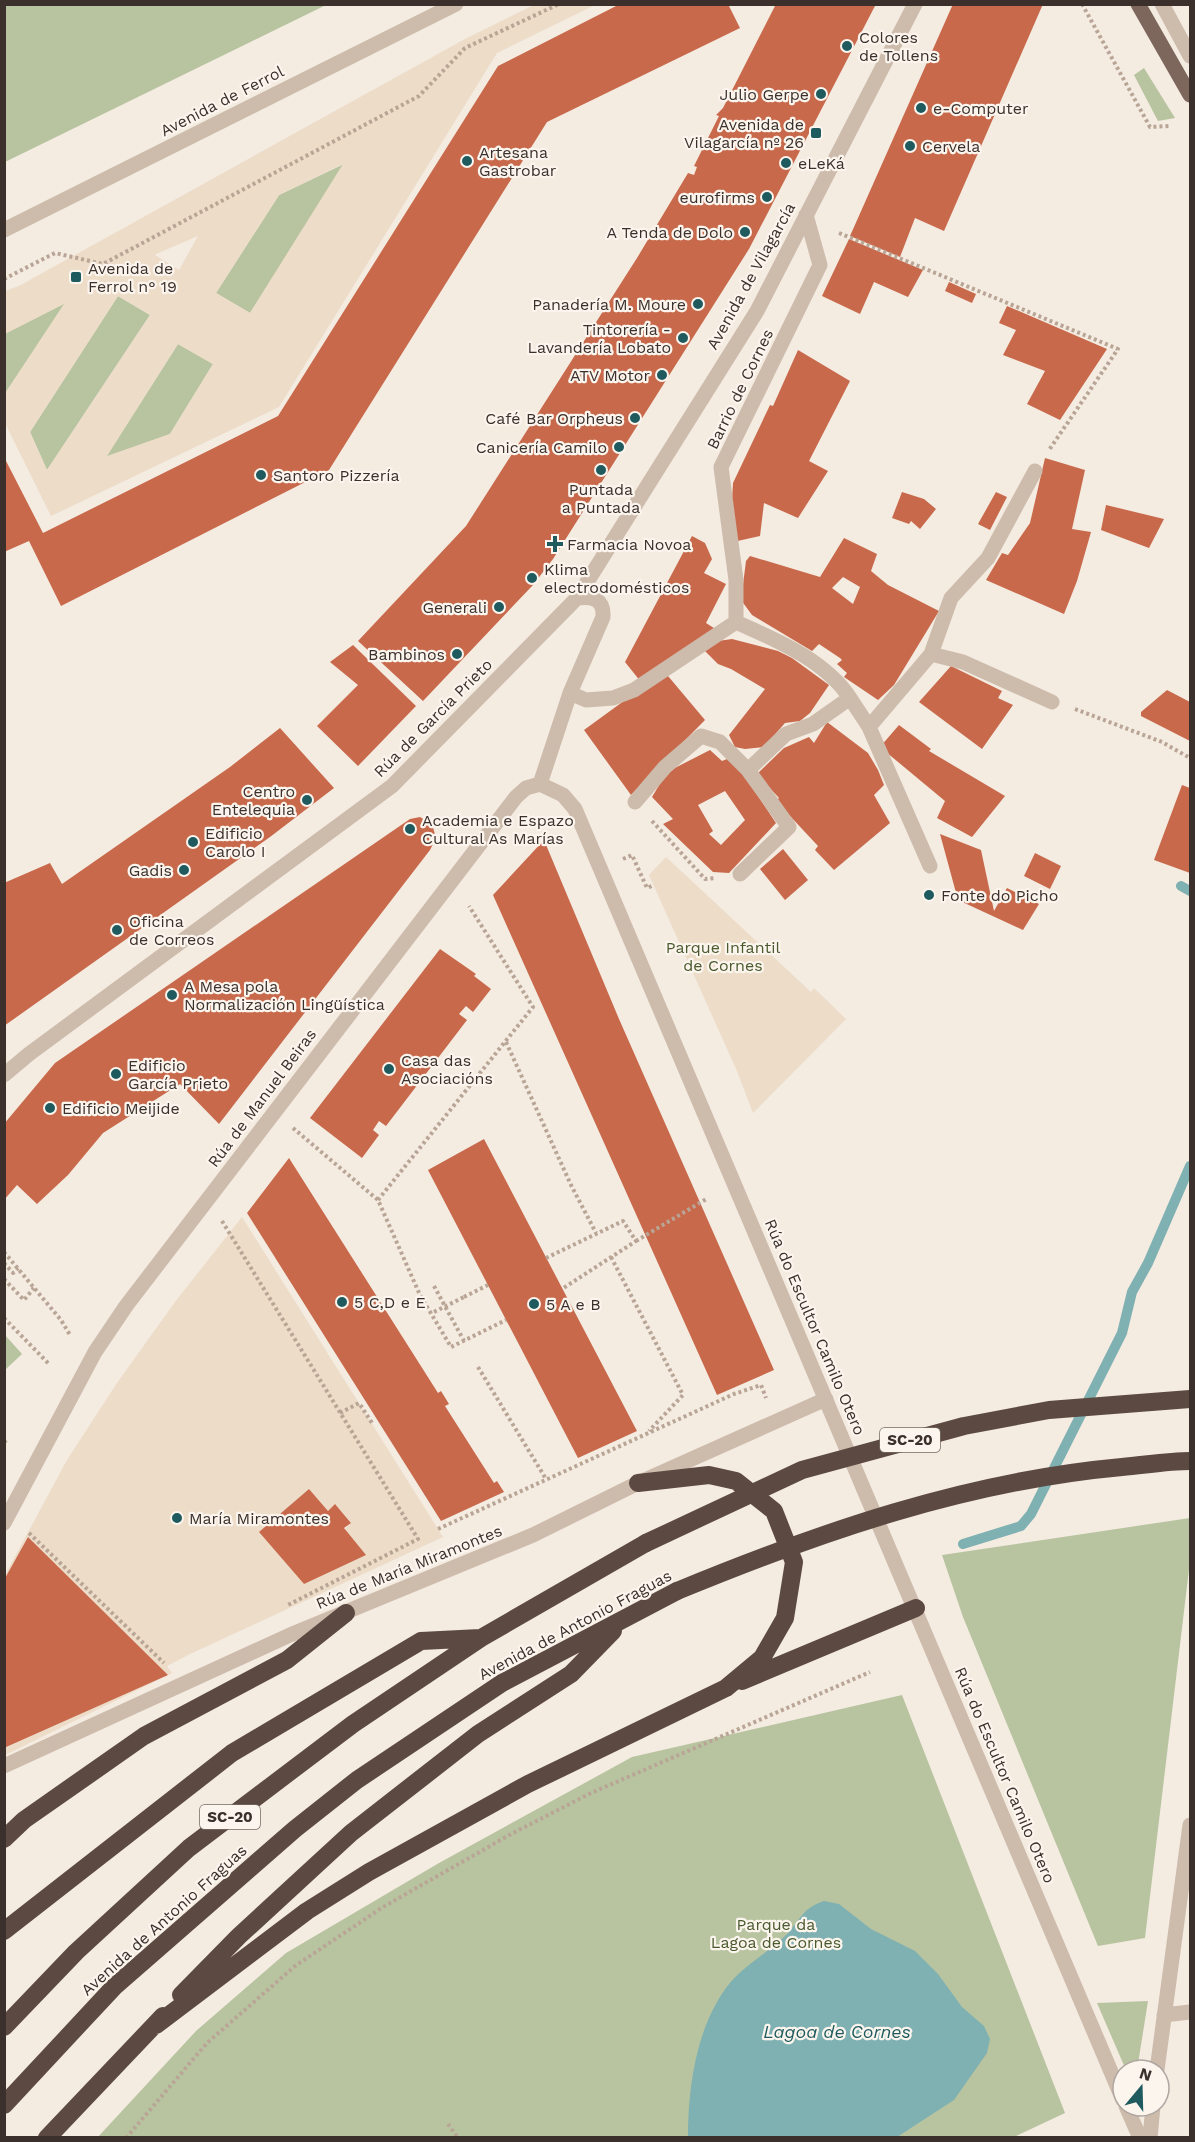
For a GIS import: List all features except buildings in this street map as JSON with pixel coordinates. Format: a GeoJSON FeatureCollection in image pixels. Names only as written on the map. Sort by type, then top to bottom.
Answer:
{"type":"FeatureCollection","features":[{"type":"Feature","properties":{"kind":"highway","name":"Avenida de Antonio Fraguas"},"geometry":{"type":"LineString","coordinates":[[4,2027],[76,1952],[189,1848],[354,1724],[481,1638],[646,1543],[802,1470],[964,1426],[1050,1410],[1191,1399]]}},
{"type":"Feature","properties":{"kind":"highway","name":"Avenida de Antonio Fraguas"},"geometry":{"type":"LineString","coordinates":[[4,2105],[114,1987],[295,1829],[348,1787],[502,1683],[677,1591],[771,1552],[866,1520],[959,1495],[1071,1472],[1191,1461]]}},
{"type":"Feature","properties":{"kind":"highway"},"geometry":{"type":"LineString","coordinates":[[638,1483],[709,1475],[736,1481],[774,1510],[794,1562],[785,1618],[762,1658],[726,1688]]}},
{"type":"Feature","properties":{"kind":"highway"},"geometry":{"type":"LineString","coordinates":[[47,2138],[156,2025],[298,1918],[369,1872],[528,1784],[726,1688],[916,1608]]}},
{"type":"Feature","properties":{"kind":"highway"},"geometry":{"type":"LineString","coordinates":[[4,1839],[24,1820],[144,1736],[288,1660],[346,1613]]}},
{"type":"Feature","properties":{"kind":"highway","name":"SC-20"},"geometry":{"type":"LineString","coordinates":[[156,2025],[193,1981],[351,1833],[478,1734],[571,1674],[625,1619]]}},
{"type":"Feature","properties":{"kind":"highway"},"geometry":{"type":"LineString","coordinates":[[4,1931],[232,1753],[422,1641],[481,1638]]}},
{"type":"Feature","properties":{"kind":"main road"},"geometry":{"type":"LineString","coordinates":[[1137,4],[1191,95]]}},
{"type":"Feature","properties":{"kind":"street","name":"Avenida de Ferrol"},"geometry":{"type":"LineString","coordinates":[[4,230],[456,4]]}},
{"type":"Feature","properties":{"kind":"street","name":"Avenida de Vilagarcía"},"geometry":{"type":"LineString","coordinates":[[604,556],[757,311],[915,4]]}},
{"type":"Feature","properties":{"kind":"street"},"geometry":{"type":"LineString","coordinates":[[1162,4],[1191,57]]}},
{"type":"Feature","properties":{"kind":"street","name":"Barrio de Cornes"},"geometry":{"type":"LineString","coordinates":[[736,622],[736,580],[721,467],[820,265],[806,215]]}},
{"type":"Feature","properties":{"kind":"street"},"geometry":{"type":"LineString","coordinates":[[869,727],[931,654],[951,598],[988,558],[1035,471]]}},
{"type":"Feature","properties":{"kind":"street","name":"Rúa de García Prieto"},"geometry":{"type":"LineString","coordinates":[[4,1075],[28,1054],[392,786],[577,598],[604,556]]}},
{"type":"Feature","properties":{"kind":"street"},"geometry":{"type":"LineString","coordinates":[[540,784],[570,693],[603,617],[603,608],[597,599],[589,596],[577,598]]}},
{"type":"Feature","properties":{"kind":"street"},"geometry":{"type":"LineString","coordinates":[[570,693],[586,700],[613,698],[634,690],[736,622],[784,644],[839,680],[869,727],[930,866]]}},
{"type":"Feature","properties":{"kind":"street"},"geometry":{"type":"LineString","coordinates":[[931,654],[963,663],[1052,702]]}},
{"type":"Feature","properties":{"kind":"street"},"geometry":{"type":"LineString","coordinates":[[748,770],[786,734],[813,724],[850,698]]}},
{"type":"Feature","properties":{"kind":"street"},"geometry":{"type":"LineString","coordinates":[[635,802],[665,767],[701,736],[720,742],[748,770],[789,827],[740,874]]}},
{"type":"Feature","properties":{"kind":"street","name":"Rúa do Escultor Camilo Otero"},"geometry":{"type":"LineString","coordinates":[[540,784],[563,795],[575,809],[1111,2071]]}},
{"type":"Feature","properties":{"kind":"street","name":"Rúa de Manuel Beiras"},"geometry":{"type":"LineString","coordinates":[[4,1523],[95,1352],[126,1306],[516,796],[526,788],[540,784]]}},
{"type":"Feature","properties":{"kind":"street","name":"Rúa de María Miramontes"},"geometry":{"type":"LineString","coordinates":[[4,1766],[290,1635],[533,1535],[638,1483],[826,1399]]}},
{"type":"Feature","properties":{"kind":"street"},"geometry":{"type":"LineString","coordinates":[[1159,2058],[1191,1826]]}},
{"type":"Feature","properties":{"kind":"street"},"geometry":{"type":"LineString","coordinates":[[1164,2016],[1191,2012]]}},
{"type":"Feature","properties":{"kind":"street"},"geometry":{"type":"LineString","coordinates":[[1131,2118],[1140,2138]]}},
{"type":"Feature","properties":{"kind":"street"},"geometry":{"type":"LineString","coordinates":[[1150,2138],[1152,2118]]}},
{"type":"Feature","properties":{"kind":"path"},"geometry":{"type":"LineString","coordinates":[[4,279],[55,253],[104,264],[419,96],[465,48],[559,4]]}},
{"type":"Feature","properties":{"kind":"path"},"geometry":{"type":"LineString","coordinates":[[1082,4],[1150,127],[1169,126]]}},
{"type":"Feature","properties":{"kind":"path"},"geometry":{"type":"LineString","coordinates":[[846,236],[1118,349],[1035,471]]}},
{"type":"Feature","properties":{"kind":"path"},"geometry":{"type":"LineString","coordinates":[[1052,702],[1162,742],[1191,758]]}},
{"type":"Feature","properties":{"kind":"path"},"geometry":{"type":"LineString","coordinates":[[635,802],[705,879],[740,874]]}},
{"type":"Feature","properties":{"kind":"path"},"geometry":{"type":"LineString","coordinates":[[620,860],[632,855],[647,888],[654,885]]}},
{"type":"Feature","properties":{"kind":"path"},"geometry":{"type":"LineString","coordinates":[[378,1200],[533,1007],[469,906]]}},
{"type":"Feature","properties":{"kind":"path"},"geometry":{"type":"LineString","coordinates":[[506,1042],[571,1185],[596,1233]]}},
{"type":"Feature","properties":{"kind":"path"},"geometry":{"type":"LineString","coordinates":[[292,1128],[378,1200],[420,1295],[451,1347],[506,1320]]}},
{"type":"Feature","properties":{"kind":"path"},"geometry":{"type":"LineString","coordinates":[[562,1289],[636,1240],[708,1198]]}},
{"type":"Feature","properties":{"kind":"path"},"geometry":{"type":"LineString","coordinates":[[222,1221],[418,1539],[283,1607]]}},
{"type":"Feature","properties":{"kind":"path"},"geometry":{"type":"LineString","coordinates":[[546,1258],[622,1221],[636,1240]]}},
{"type":"Feature","properties":{"kind":"path"},"geometry":{"type":"LineString","coordinates":[[4,1252],[70,1335]]}},
{"type":"Feature","properties":{"kind":"path"},"geometry":{"type":"LineString","coordinates":[[611,1257],[683,1395],[646,1434]]}},
{"type":"Feature","properties":{"kind":"path"},"geometry":{"type":"LineString","coordinates":[[4,1263],[13,1273],[18,1268]]}},
{"type":"Feature","properties":{"kind":"path"},"geometry":{"type":"LineString","coordinates":[[4,1279],[24,1300],[34,1288]]}},
{"type":"Feature","properties":{"kind":"path"},"geometry":{"type":"LineString","coordinates":[[432,1313],[488,1285]]}},
{"type":"Feature","properties":{"kind":"path"},"geometry":{"type":"LineString","coordinates":[[434,1286],[464,1341]]}},
{"type":"Feature","properties":{"kind":"path"},"geometry":{"type":"LineString","coordinates":[[4,1318],[50,1365]]}},
{"type":"Feature","properties":{"kind":"path"},"geometry":{"type":"LineString","coordinates":[[478,1367],[546,1479]]}},
{"type":"Feature","properties":{"kind":"path"},"geometry":{"type":"LineString","coordinates":[[438,1529],[734,1394],[761,1385],[768,1402]]}},
{"type":"Feature","properties":{"kind":"path"},"geometry":{"type":"LineString","coordinates":[[340,1413],[359,1403],[372,1423]]}},
{"type":"Feature","properties":{"kind":"path"},"geometry":{"type":"LineString","coordinates":[[28,1533],[167,1666]]}},
{"type":"Feature","properties":{"kind":"path"},"geometry":{"type":"LineString","coordinates":[[126,2138],[207,2043],[295,1966],[383,1907],[591,1792],[870,1672]]}},
{"type":"Feature","properties":{"kind":"path"},"geometry":{"type":"LineString","coordinates":[[448,2124],[458,2138]]}},
{"type":"Feature","properties":{"kind":"green space"},"geometry":{"type":"Polygon","coordinates":[[[5,4],[326,4],[326,5],[5,162],[5,4]]]}},
{"type":"Feature","properties":{"kind":"green space"},"geometry":{"type":"Polygon","coordinates":[[[1144,68],[1175,118],[1158,121],[1134,75],[1144,68]]]}},
{"type":"Feature","properties":{"kind":"green space"},"geometry":{"type":"Polygon","coordinates":[[[344,164],[250,313],[216,293],[279,195],[344,164]]]}},
{"type":"Feature","properties":{"kind":"green space"},"geometry":{"type":"Polygon","coordinates":[[[118,296],[150,315],[47,470],[30,432],[118,296]]]}},
{"type":"Feature","properties":{"kind":"green space"},"geometry":{"type":"Polygon","coordinates":[[[65,303],[6,392],[4,334],[65,303]]]}},
{"type":"Feature","properties":{"kind":"green space"},"geometry":{"type":"Polygon","coordinates":[[[178,344],[213,364],[170,434],[106,457],[178,344]]]}},
{"type":"Feature","properties":{"kind":"green space"},"geometry":{"type":"Polygon","coordinates":[[[5,1335],[22,1354],[5,1370],[5,1335]]]}},
{"type":"Feature","properties":{"kind":"green space"},"geometry":{"type":"Polygon","coordinates":[[[1190,1518],[1190,1561],[1145,1938],[1098,1946],[963,1617],[942,1555],[1190,1518]]]}},
{"type":"Feature","properties":{"kind":"green space","name":"Parque da Lagoa de Cornes"},"geometry":{"type":"Polygon","coordinates":[[[902,1695],[1065,2113],[1012,2138],[97,2138],[196,2031],[286,1953],[439,1863],[632,1757],[902,1695]]]}},
{"type":"Feature","properties":{"kind":"green space"},"geometry":{"type":"Polygon","coordinates":[[[1148,2001],[1139,2058],[1121,2058],[1097,2003],[1148,2001]]]}},
{"type":"Feature","properties":{"kind":"shaded area"},"geometry":{"type":"Polygon","coordinates":[[[534,5],[595,5],[497,53],[279,407],[51,516],[5,423],[5,390],[6,392],[64,304],[5,334],[5,291],[19,286],[465,39],[534,5]],[[343,164],[279,195],[216,293],[250,313],[343,164]],[[198,236],[156,254],[179,270],[198,236]],[[118,296],[30,432],[47,470],[150,315],[118,296]],[[178,344],[107,456],[170,434],[213,364],[178,344]]]}},
{"type":"Feature","properties":{"kind":"shaded area"},"geometry":{"type":"Polygon","coordinates":[[[666,857],[811,992],[814,988],[846,1019],[753,1113],[737,1071],[649,875],[666,857]]]}},
{"type":"Feature","properties":{"kind":"shaded area"},"geometry":{"type":"Polygon","coordinates":[[[242,1217],[443,1537],[190,1654],[167,1666],[172,1673],[5,1755],[5,1748],[167,1675],[28,1537],[5,1580],[5,1575],[67,1460],[117,1383],[175,1302],[242,1217]],[[309,1489],[259,1532],[304,1584],[351,1522],[336,1505],[328,1511],[309,1489]]]}},
{"type":"Feature","properties":{"kind":"water","name":"Lagoa de Cornes"},"geometry":{"type":"Polygon","coordinates":[[[824,1901],[839,1904],[871,1929],[915,1951],[938,1974],[962,2007],[984,2026],[990,2039],[987,2053],[954,2100],[897,2137],[688,2137],[692,2079],[696,2060],[707,2022],[716,2004],[738,1974],[784,1937],[810,1907],[824,1901]]]}},
{"type":"Feature","properties":{"kind":"waterway"},"geometry":{"type":"LineString","coordinates":[[1181,886],[1190,891]]}},
{"type":"Feature","properties":{"kind":"waterway"},"geometry":{"type":"LineString","coordinates":[[963,1544],[1021,1526],[1031,1514],[1122,1333],[1132,1292],[1148,1263],[1190,1166]]}},
{"type":"Feature","properties":{"kind":"place","name":"Colores de Tollens"},"geometry":{"type":"Point","coordinates":[847,46]}},
{"type":"Feature","properties":{"kind":"place","name":"Julio Gerpe"},"geometry":{"type":"Point","coordinates":[821,94]}},
{"type":"Feature","properties":{"kind":"place","name":"e-Computer"},"geometry":{"type":"Point","coordinates":[921,108]}},
{"type":"Feature","properties":{"kind":"place","name":"Avenida de Vilagarcía nº 26"},"geometry":{"type":"Point","coordinates":[816,133]}},
{"type":"Feature","properties":{"kind":"place","name":"Cervela"},"geometry":{"type":"Point","coordinates":[910,146]}},
{"type":"Feature","properties":{"kind":"place","name":"Artesana Gastrobar"},"geometry":{"type":"Point","coordinates":[467,161]}},
{"type":"Feature","properties":{"kind":"place","name":"eLeKá"},"geometry":{"type":"Point","coordinates":[786,163]}},
{"type":"Feature","properties":{"kind":"place","name":"eurofirms"},"geometry":{"type":"Point","coordinates":[767,197]}},
{"type":"Feature","properties":{"kind":"place","name":"A Tenda de Dolo"},"geometry":{"type":"Point","coordinates":[745,232]}},
{"type":"Feature","properties":{"kind":"place","name":"Avenida de Ferrol n° 19"},"geometry":{"type":"Point","coordinates":[76,277]}},
{"type":"Feature","properties":{"kind":"place","name":"Panadería M. Moure"},"geometry":{"type":"Point","coordinates":[698,304]}},
{"type":"Feature","properties":{"kind":"place","name":"Tintorería - Lavandería Lobato"},"geometry":{"type":"Point","coordinates":[683,338]}},
{"type":"Feature","properties":{"kind":"place","name":"ATV Motor"},"geometry":{"type":"Point","coordinates":[662,375]}},
{"type":"Feature","properties":{"kind":"place","name":"Café Bar Orpheus"},"geometry":{"type":"Point","coordinates":[635,418]}},
{"type":"Feature","properties":{"kind":"place","name":"Canicería Camilo"},"geometry":{"type":"Point","coordinates":[619,447]}},
{"type":"Feature","properties":{"kind":"place","name":"Puntada a Puntada"},"geometry":{"type":"Point","coordinates":[601,470]}},
{"type":"Feature","properties":{"kind":"place","name":"Santoro Pizzería"},"geometry":{"type":"Point","coordinates":[261,475]}},
{"type":"Feature","properties":{"kind":"place","name":"Farmacia Novoa"},"geometry":{"type":"Point","coordinates":[555,544]}},
{"type":"Feature","properties":{"kind":"place","name":"Klima electrodomésticos"},"geometry":{"type":"Point","coordinates":[532,578]}},
{"type":"Feature","properties":{"kind":"place","name":"Generali"},"geometry":{"type":"Point","coordinates":[499,607]}},
{"type":"Feature","properties":{"kind":"place","name":"Bambinos"},"geometry":{"type":"Point","coordinates":[457,654]}},
{"type":"Feature","properties":{"kind":"place","name":"Centro Entelequia"},"geometry":{"type":"Point","coordinates":[307,800]}},
{"type":"Feature","properties":{"kind":"place","name":"Academia e Espazo Cultural As Marías"},"geometry":{"type":"Point","coordinates":[410,829]}},
{"type":"Feature","properties":{"kind":"place","name":"Edificio Carolo I"},"geometry":{"type":"Point","coordinates":[193,842]}},
{"type":"Feature","properties":{"kind":"place","name":"Gadis"},"geometry":{"type":"Point","coordinates":[184,870]}},
{"type":"Feature","properties":{"kind":"place","name":"Fonte do Picho"},"geometry":{"type":"Point","coordinates":[929,895]}},
{"type":"Feature","properties":{"kind":"place","name":"Oficina de Correos"},"geometry":{"type":"Point","coordinates":[117,930]}},
{"type":"Feature","properties":{"kind":"place","name":"A Mesa pola Normalización Lingüística"},"geometry":{"type":"Point","coordinates":[172,995]}},
{"type":"Feature","properties":{"kind":"place","name":"Casa das Asociacións"},"geometry":{"type":"Point","coordinates":[389,1069]}},
{"type":"Feature","properties":{"kind":"place","name":"Edificio García Prieto"},"geometry":{"type":"Point","coordinates":[116,1074]}},
{"type":"Feature","properties":{"kind":"place","name":"Edificio Meijide"},"geometry":{"type":"Point","coordinates":[50,1108]}},
{"type":"Feature","properties":{"kind":"place","name":"5 C,D e E"},"geometry":{"type":"Point","coordinates":[342,1302]}},
{"type":"Feature","properties":{"kind":"place","name":"5 A e B"},"geometry":{"type":"Point","coordinates":[534,1304]}},
{"type":"Feature","properties":{"kind":"place","name":"María Miramontes"},"geometry":{"type":"Point","coordinates":[177,1518]}},
{"type":"Feature","properties":{"kind":"park label","name":"Parque Infantil de Cornes"},"geometry":{"type":"Point","coordinates":[723,956]}}]}
